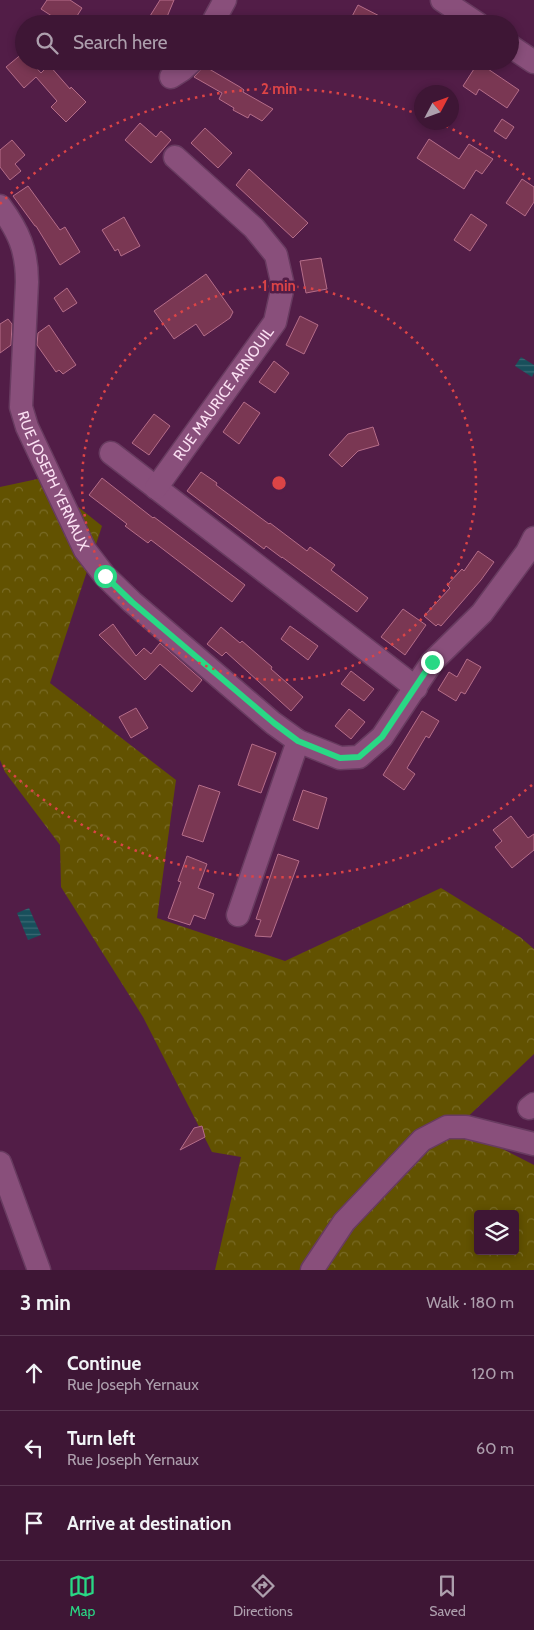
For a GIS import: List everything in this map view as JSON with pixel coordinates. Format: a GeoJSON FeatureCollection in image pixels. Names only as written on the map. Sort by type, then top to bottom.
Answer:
{"type":"FeatureCollection","features":[{"type":"Feature","properties":{"kind":"street"},"geometry":{"type":"LineString","coordinates":[[217,15],[225,0]]}},
{"type":"Feature","properties":{"kind":"street"},"geometry":{"type":"LineString","coordinates":[[442,0],[464,15]]}},
{"type":"Feature","properties":{"kind":"street"},"geometry":{"type":"LineString","coordinates":[[519,52],[534,62]]}},
{"type":"Feature","properties":{"kind":"street"},"geometry":{"type":"LineString","coordinates":[[171,77],[182,70]]}},
{"type":"Feature","properties":{"kind":"street","name":"RUE MAURICE ARNOUIL"},"geometry":{"type":"LineString","coordinates":[[156,488],[275,322],[283,286],[276,255],[254,228],[175,157]]}},
{"type":"Feature","properties":{"kind":"street","name":"RUE JOSEPH YERNAUX"},"geometry":{"type":"LineString","coordinates":[[0,206],[22,241],[27,262],[26,318],[20,407],[27,427],[86,550],[105,576],[132,602],[274,723],[298,741],[340,758],[359,757],[382,737],[432,662],[482,613],[527,552],[534,538]]}},
{"type":"Feature","properties":{"kind":"street"},"geometry":{"type":"LineString","coordinates":[[111,453],[416,688]]}},
{"type":"Feature","properties":{"kind":"street"},"geometry":{"type":"LineString","coordinates":[[238,915],[298,741]]}},
{"type":"Feature","properties":{"kind":"street"},"geometry":{"type":"LineString","coordinates":[[312,1270],[344,1222],[422,1140],[447,1127],[466,1127],[534,1144]]}},
{"type":"Feature","properties":{"kind":"street"},"geometry":{"type":"LineString","coordinates":[[0,1163],[39,1270]]}},
{"type":"Feature","properties":{"kind":"green space"},"geometry":{"type":"Polygon","coordinates":[[[42,478],[102,526],[50,683],[176,780],[157,918],[285,961],[441,888],[520,937],[534,949],[534,1054],[458,1126],[534,1165],[534,1270],[215,1270],[241,1157],[212,1152],[143,1017],[61,887],[60,845],[5,772],[0,760],[0,487],[42,478]]]}},
{"type":"Feature","properties":{"kind":"shaded area"},"geometry":{"type":"Polygon","coordinates":[[[521,357],[534,365],[532,377],[515,366],[521,357]]]}},
{"type":"Feature","properties":{"kind":"shaded area"},"geometry":{"type":"Polygon","coordinates":[[[29,908],[41,935],[28,940],[17,913],[29,908]]]}},
{"type":"Feature","properties":{"kind":"building"},"geometry":{"type":"Polygon","coordinates":[[[47,0],[70,0],[82,8],[78,15],[50,15],[41,9],[47,0]]]}},
{"type":"Feature","properties":{"kind":"building"},"geometry":{"type":"Polygon","coordinates":[[[160,0],[174,0],[168,15],[151,15],[160,0]]]}},
{"type":"Feature","properties":{"kind":"building"},"geometry":{"type":"Polygon","coordinates":[[[358,5],[377,15],[353,15],[358,5]]]}},
{"type":"Feature","properties":{"kind":"building"},"geometry":{"type":"Polygon","coordinates":[[[15,60],[15,70],[38,70],[41,73],[44,70],[53,70],[70,89],[71,87],[86,102],[66,122],[51,107],[57,101],[36,77],[24,88],[6,67],[15,60]]]}},
{"type":"Feature","properties":{"kind":"building"},"geometry":{"type":"Polygon","coordinates":[[[200,70],[211,70],[240,87],[244,90],[243,92],[273,109],[262,121],[250,114],[248,118],[233,110],[234,108],[219,99],[222,93],[194,77],[200,70]]]}},
{"type":"Feature","properties":{"kind":"building"},"geometry":{"type":"Polygon","coordinates":[[[473,70],[489,70],[519,90],[507,108],[479,89],[476,95],[463,86],[473,70]]]}},
{"type":"Feature","properties":{"kind":"building"},"geometry":{"type":"Polygon","coordinates":[[[502,119],[514,127],[506,139],[494,131],[502,119]]]}},
{"type":"Feature","properties":{"kind":"building"},"geometry":{"type":"Polygon","coordinates":[[[140,123],[156,137],[161,131],[171,140],[151,163],[125,140],[140,123]]]}},
{"type":"Feature","properties":{"kind":"building"},"geometry":{"type":"Polygon","coordinates":[[[205,128],[232,153],[218,168],[191,143],[205,128]]]}},
{"type":"Feature","properties":{"kind":"building"},"geometry":{"type":"Polygon","coordinates":[[[429,139],[459,159],[469,144],[493,159],[482,174],[476,170],[464,189],[417,158],[429,139]]]}},
{"type":"Feature","properties":{"kind":"building"},"geometry":{"type":"Polygon","coordinates":[[[12,140],[25,155],[15,164],[21,171],[10,180],[0,167],[0,150],[12,140]]]}},
{"type":"Feature","properties":{"kind":"building"},"geometry":{"type":"Polygon","coordinates":[[[249,169],[308,223],[293,238],[236,185],[249,169]]]}},
{"type":"Feature","properties":{"kind":"building"},"geometry":{"type":"Polygon","coordinates":[[[522,179],[534,187],[534,202],[525,216],[506,203],[522,179]]]}},
{"type":"Feature","properties":{"kind":"building"},"geometry":{"type":"Polygon","coordinates":[[[28,186],[60,230],[65,227],[80,252],[60,265],[36,226],[13,196],[28,186]]]}},
{"type":"Feature","properties":{"kind":"building"},"geometry":{"type":"Polygon","coordinates":[[[471,214],[487,225],[470,251],[454,240],[471,214]]]}},
{"type":"Feature","properties":{"kind":"building"},"geometry":{"type":"Polygon","coordinates":[[[124,217],[140,246],[121,256],[118,249],[115,251],[102,230],[124,217]]]}},
{"type":"Feature","properties":{"kind":"building"},"geometry":{"type":"Polygon","coordinates":[[[321,258],[327,289],[306,293],[300,261],[321,258]]]}},
{"type":"Feature","properties":{"kind":"building"},"geometry":{"type":"Polygon","coordinates":[[[206,274],[233,312],[230,318],[204,336],[196,324],[174,339],[154,311],[206,274]]]}},
{"type":"Feature","properties":{"kind":"building"},"geometry":{"type":"Polygon","coordinates":[[[67,288],[77,303],[63,312],[54,298],[67,288]]]}},
{"type":"Feature","properties":{"kind":"building"},"geometry":{"type":"Polygon","coordinates":[[[300,316],[318,325],[304,354],[286,345],[300,316]]]}},
{"type":"Feature","properties":{"kind":"building"},"geometry":{"type":"Polygon","coordinates":[[[8,319],[12,324],[11,345],[0,353],[0,324],[8,319]]]}},
{"type":"Feature","properties":{"kind":"building"},"geometry":{"type":"Polygon","coordinates":[[[49,325],[76,365],[63,374],[59,370],[56,372],[37,345],[38,333],[49,325]]]}},
{"type":"Feature","properties":{"kind":"building"},"geometry":{"type":"Polygon","coordinates":[[[274,361],[289,373],[275,393],[259,382],[274,361]]]}},
{"type":"Feature","properties":{"kind":"building"},"geometry":{"type":"Polygon","coordinates":[[[244,402],[260,413],[239,444],[223,432],[244,402]]]}},
{"type":"Feature","properties":{"kind":"building"},"geometry":{"type":"Polygon","coordinates":[[[154,414],[170,426],[149,455],[132,443],[154,414]]]}},
{"type":"Feature","properties":{"kind":"building"},"geometry":{"type":"Polygon","coordinates":[[[373,427],[379,445],[358,451],[342,467],[329,455],[348,434],[373,427]]]}},
{"type":"Feature","properties":{"kind":"building"},"geometry":{"type":"Polygon","coordinates":[[[201,472],[307,551],[310,547],[335,565],[331,570],[368,598],[357,612],[266,546],[264,549],[187,491],[201,472]]]}},
{"type":"Feature","properties":{"kind":"building"},"geometry":{"type":"Polygon","coordinates":[[[102,478],[245,585],[232,602],[151,540],[148,543],[125,526],[127,524],[89,495],[102,478]]]}},
{"type":"Feature","properties":{"kind":"building"},"geometry":{"type":"Polygon","coordinates":[[[478,551],[494,562],[441,626],[438,624],[436,626],[424,616],[450,588],[447,585],[462,569],[464,571],[478,551]]]}},
{"type":"Feature","properties":{"kind":"building"},"geometry":{"type":"Polygon","coordinates":[[[403,609],[426,625],[405,655],[381,637],[403,609]]]}},
{"type":"Feature","properties":{"kind":"building"},"geometry":{"type":"Polygon","coordinates":[[[113,624],[136,656],[144,648],[151,654],[160,643],[202,680],[192,692],[160,664],[145,680],[99,635],[113,624]]]}},
{"type":"Feature","properties":{"kind":"building"},"geometry":{"type":"Polygon","coordinates":[[[290,626],[318,646],[308,660],[281,639],[290,626]]]}},
{"type":"Feature","properties":{"kind":"building"},"geometry":{"type":"Polygon","coordinates":[[[221,627],[240,643],[242,641],[303,697],[291,711],[226,652],[222,656],[207,644],[221,627]]]}},
{"type":"Feature","properties":{"kind":"building"},"geometry":{"type":"Polygon","coordinates":[[[467,659],[481,667],[465,694],[461,692],[456,701],[438,690],[449,672],[457,677],[467,659]]]}},
{"type":"Feature","properties":{"kind":"building"},"geometry":{"type":"Polygon","coordinates":[[[351,671],[374,689],[364,701],[341,684],[351,671]]]}},
{"type":"Feature","properties":{"kind":"building"},"geometry":{"type":"Polygon","coordinates":[[[136,708],[148,728],[131,738],[119,717],[136,708]]]}},
{"type":"Feature","properties":{"kind":"building"},"geometry":{"type":"Polygon","coordinates":[[[349,709],[365,722],[351,739],[335,726],[349,709]]]}},
{"type":"Feature","properties":{"kind":"building"},"geometry":{"type":"Polygon","coordinates":[[[422,711],[439,721],[429,738],[426,736],[407,768],[415,774],[404,790],[383,775],[422,711]]]}},
{"type":"Feature","properties":{"kind":"building"},"geometry":{"type":"Polygon","coordinates":[[[252,744],[276,753],[261,793],[238,785],[252,744]]]}},
{"type":"Feature","properties":{"kind":"building"},"geometry":{"type":"Polygon","coordinates":[[[199,785],[220,792],[203,842],[182,835],[199,785]]]}},
{"type":"Feature","properties":{"kind":"building"},"geometry":{"type":"Polygon","coordinates":[[[303,790],[327,798],[318,829],[293,820],[303,790]]]}},
{"type":"Feature","properties":{"kind":"building"},"geometry":{"type":"Polygon","coordinates":[[[511,816],[528,838],[534,834],[534,850],[512,868],[495,847],[502,841],[493,830],[511,816]]]}},
{"type":"Feature","properties":{"kind":"building"},"geometry":{"type":"Polygon","coordinates":[[[278,854],[299,861],[271,937],[255,936],[261,920],[256,919],[278,854]]]}},
{"type":"Feature","properties":{"kind":"building"},"geometry":{"type":"Polygon","coordinates":[[[187,856],[207,864],[198,888],[214,894],[205,919],[194,915],[190,925],[168,918],[181,882],[178,881],[187,856]]]}},
{"type":"Feature","properties":{"kind":"building"},"geometry":{"type":"Polygon","coordinates":[[[202,1126],[205,1137],[180,1150],[194,1128],[202,1126]]]}},
{"type":"Feature","properties":{"kind":"route"},"geometry":{"type":"LineString","coordinates":[[105,576],[132,602],[274,723],[298,741],[340,758],[359,757],[382,737],[432,662]]}}]}
